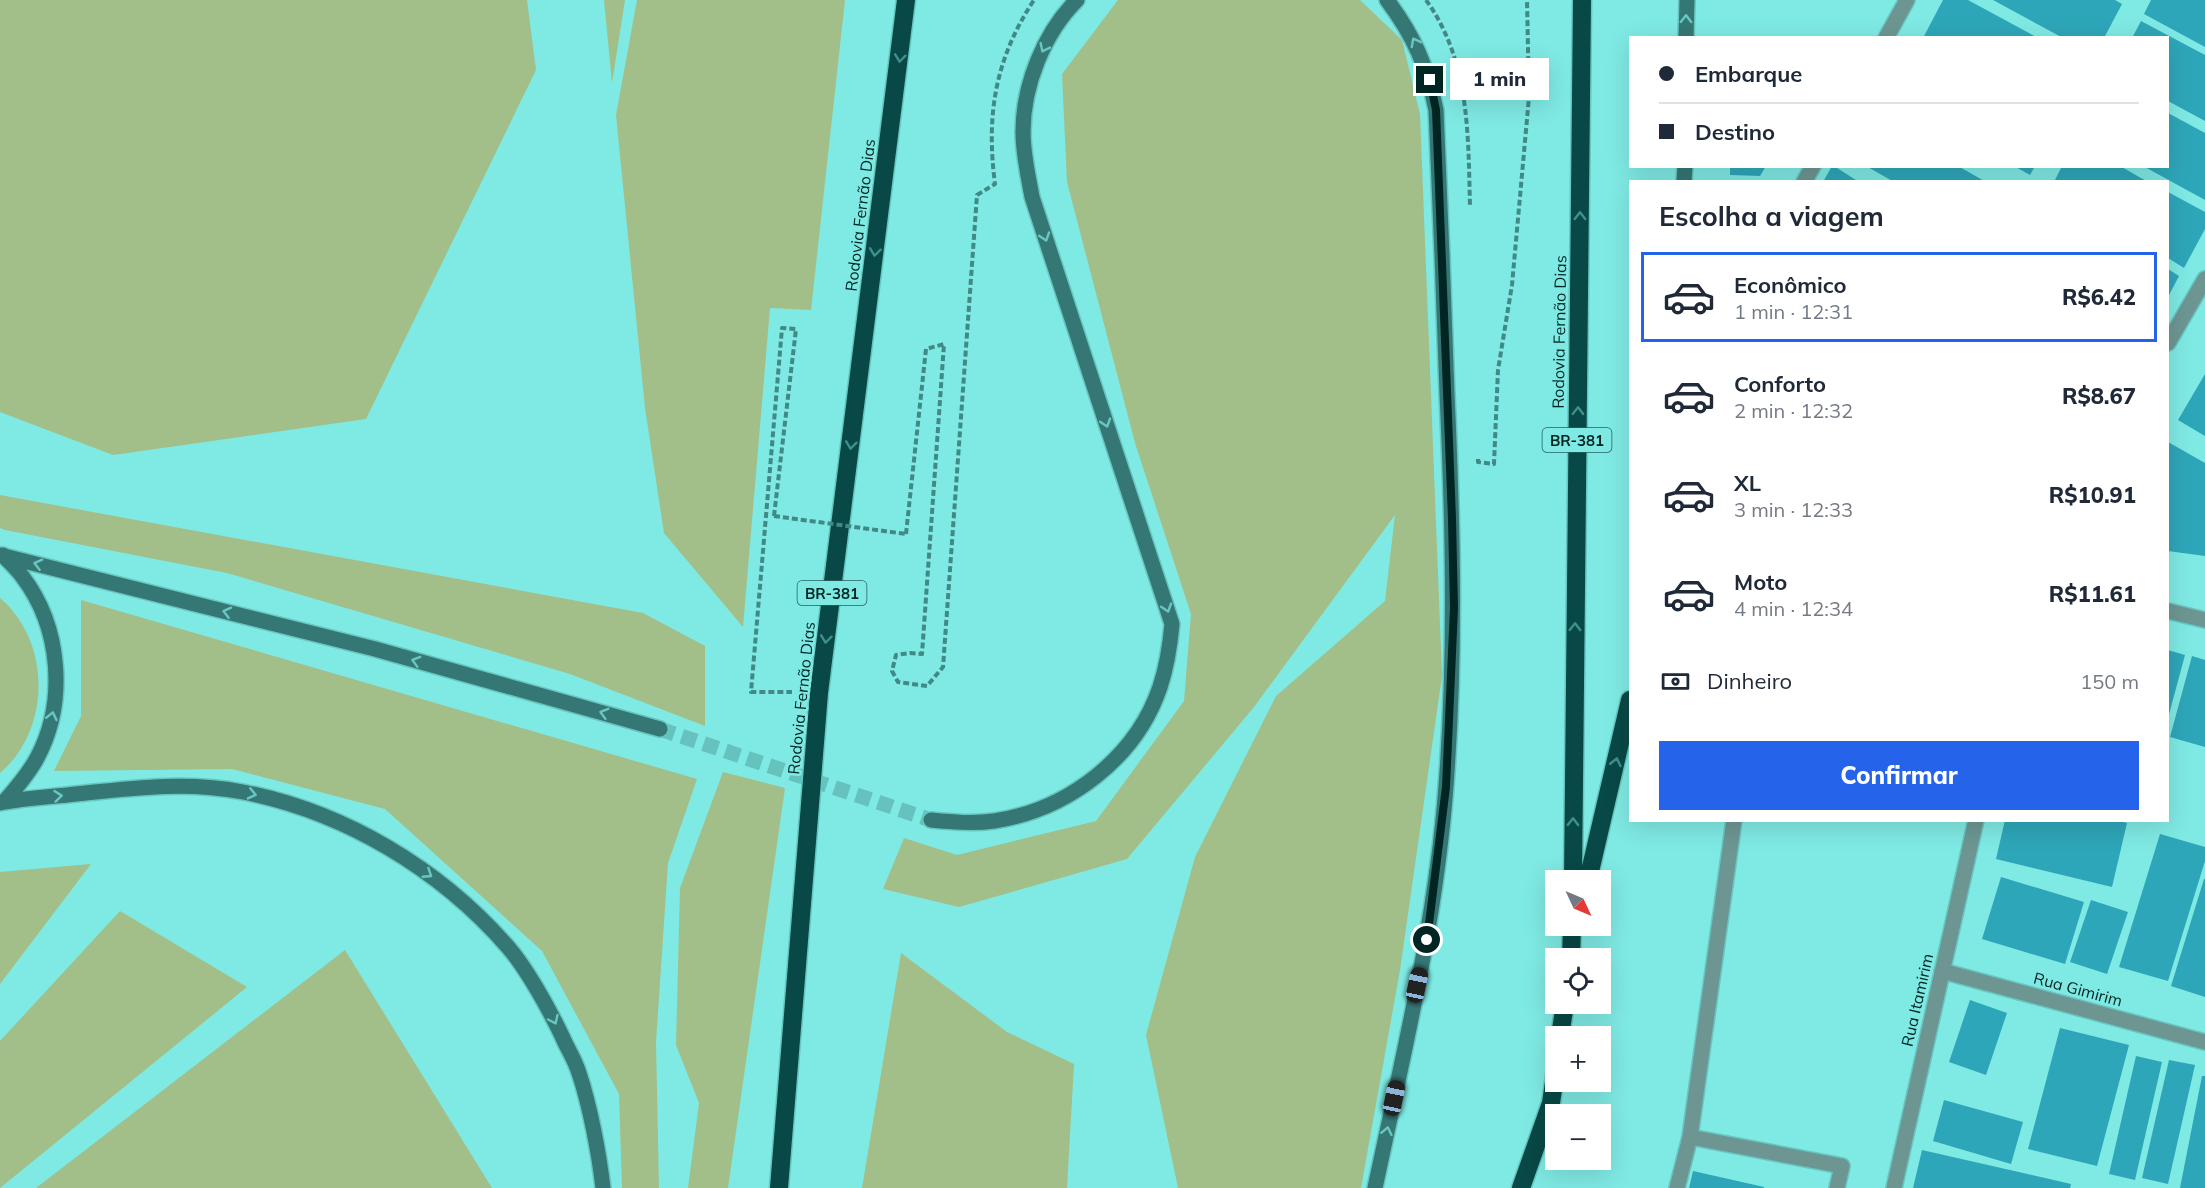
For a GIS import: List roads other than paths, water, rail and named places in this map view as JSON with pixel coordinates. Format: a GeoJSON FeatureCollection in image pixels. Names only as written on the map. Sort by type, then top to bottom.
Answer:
{"type":"FeatureCollection","features":[{"type":"Feature","properties":{"kind":"highway","name":"Rodovia Fernão Dias"},"geometry":{"type":"LineString","coordinates":[[779,1188],[819,693],[906,0]]}},
{"type":"Feature","properties":{"kind":"highway","name":"Rodovia Fernão Dias"},"geometry":{"type":"LineString","coordinates":[[1573,870],[1582,0]]}},
{"type":"Feature","properties":{"kind":"highway"},"geometry":{"type":"LineString","coordinates":[[1590,870],[1629,704]]}},
{"type":"Feature","properties":{"kind":"highway"},"geometry":{"type":"LineString","coordinates":[[1531,1188],[1553,1092]]}},
{"type":"Feature","properties":{"kind":"highway"},"geometry":{"type":"LineString","coordinates":[[1521,1188],[1551,1103]]}},
{"type":"Feature","properties":{"kind":"main road"},"geometry":{"type":"LineString","coordinates":[[931,820],[962,823],[993,821],[1023,815],[1053,804],[1080,789],[1105,770],[1127,746],[1146,718],[1160,689],[1168,657],[1172,624],[1032,197],[1025,164],[1023,130],[1028,97],[1037,64],[1052,33],[1077,0]]}},
{"type":"Feature","properties":{"kind":"main road"},"geometry":{"type":"LineString","coordinates":[[1375,1188],[1427,940],[1438,864],[1446,787],[1454,608],[1436,110],[1430,80],[1419,50],[1404,23],[1387,0]]}},
{"type":"Feature","properties":{"kind":"main road"},"geometry":{"type":"LineString","coordinates":[[1686,36],[1687,0]]}},
{"type":"Feature","properties":{"kind":"main road"},"geometry":{"type":"LineString","coordinates":[[2,555],[375,649],[660,729]]}},
{"type":"Feature","properties":{"kind":"main road"},"geometry":{"type":"LineString","coordinates":[[2,555],[22,576],[47,624],[54,651],[56,678],[54,706],[48,733],[38,758],[23,781],[2,803]]}},
{"type":"Feature","properties":{"kind":"main road"},"geometry":{"type":"LineString","coordinates":[[2,803],[157,785],[200,786],[242,792],[284,802],[324,816],[363,834],[399,855],[436,880],[509,948],[550,1011],[579,1072],[600,1164],[603,1188]]}},
{"type":"Feature","properties":{"kind":"street"},"geometry":{"type":"LineString","coordinates":[[1887,36],[1908,0]]}},
{"type":"Feature","properties":{"kind":"street"},"geometry":{"type":"LineString","coordinates":[[2169,341],[2205,279]]}},
{"type":"Feature","properties":{"kind":"street"},"geometry":{"type":"LineString","coordinates":[[2169,611],[2205,620]]}},
{"type":"Feature","properties":{"kind":"street"},"geometry":{"type":"LineString","coordinates":[[1677,1188],[1690,1137],[1734,822]]}},
{"type":"Feature","properties":{"kind":"street","name":"Rua Itamirim"},"geometry":{"type":"LineString","coordinates":[[1894,1188],[1976,822]]}},
{"type":"Feature","properties":{"kind":"street","name":"Rua Gimirim"},"geometry":{"type":"LineString","coordinates":[[1942,971],[2205,1042]]}},
{"type":"Feature","properties":{"kind":"street"},"geometry":{"type":"LineString","coordinates":[[1690,1137],[1842,1166],[1837,1188]]}},
{"type":"Feature","properties":{"kind":"tunnel"},"geometry":{"type":"LineString","coordinates":[[660,729],[931,820]]}}]}
